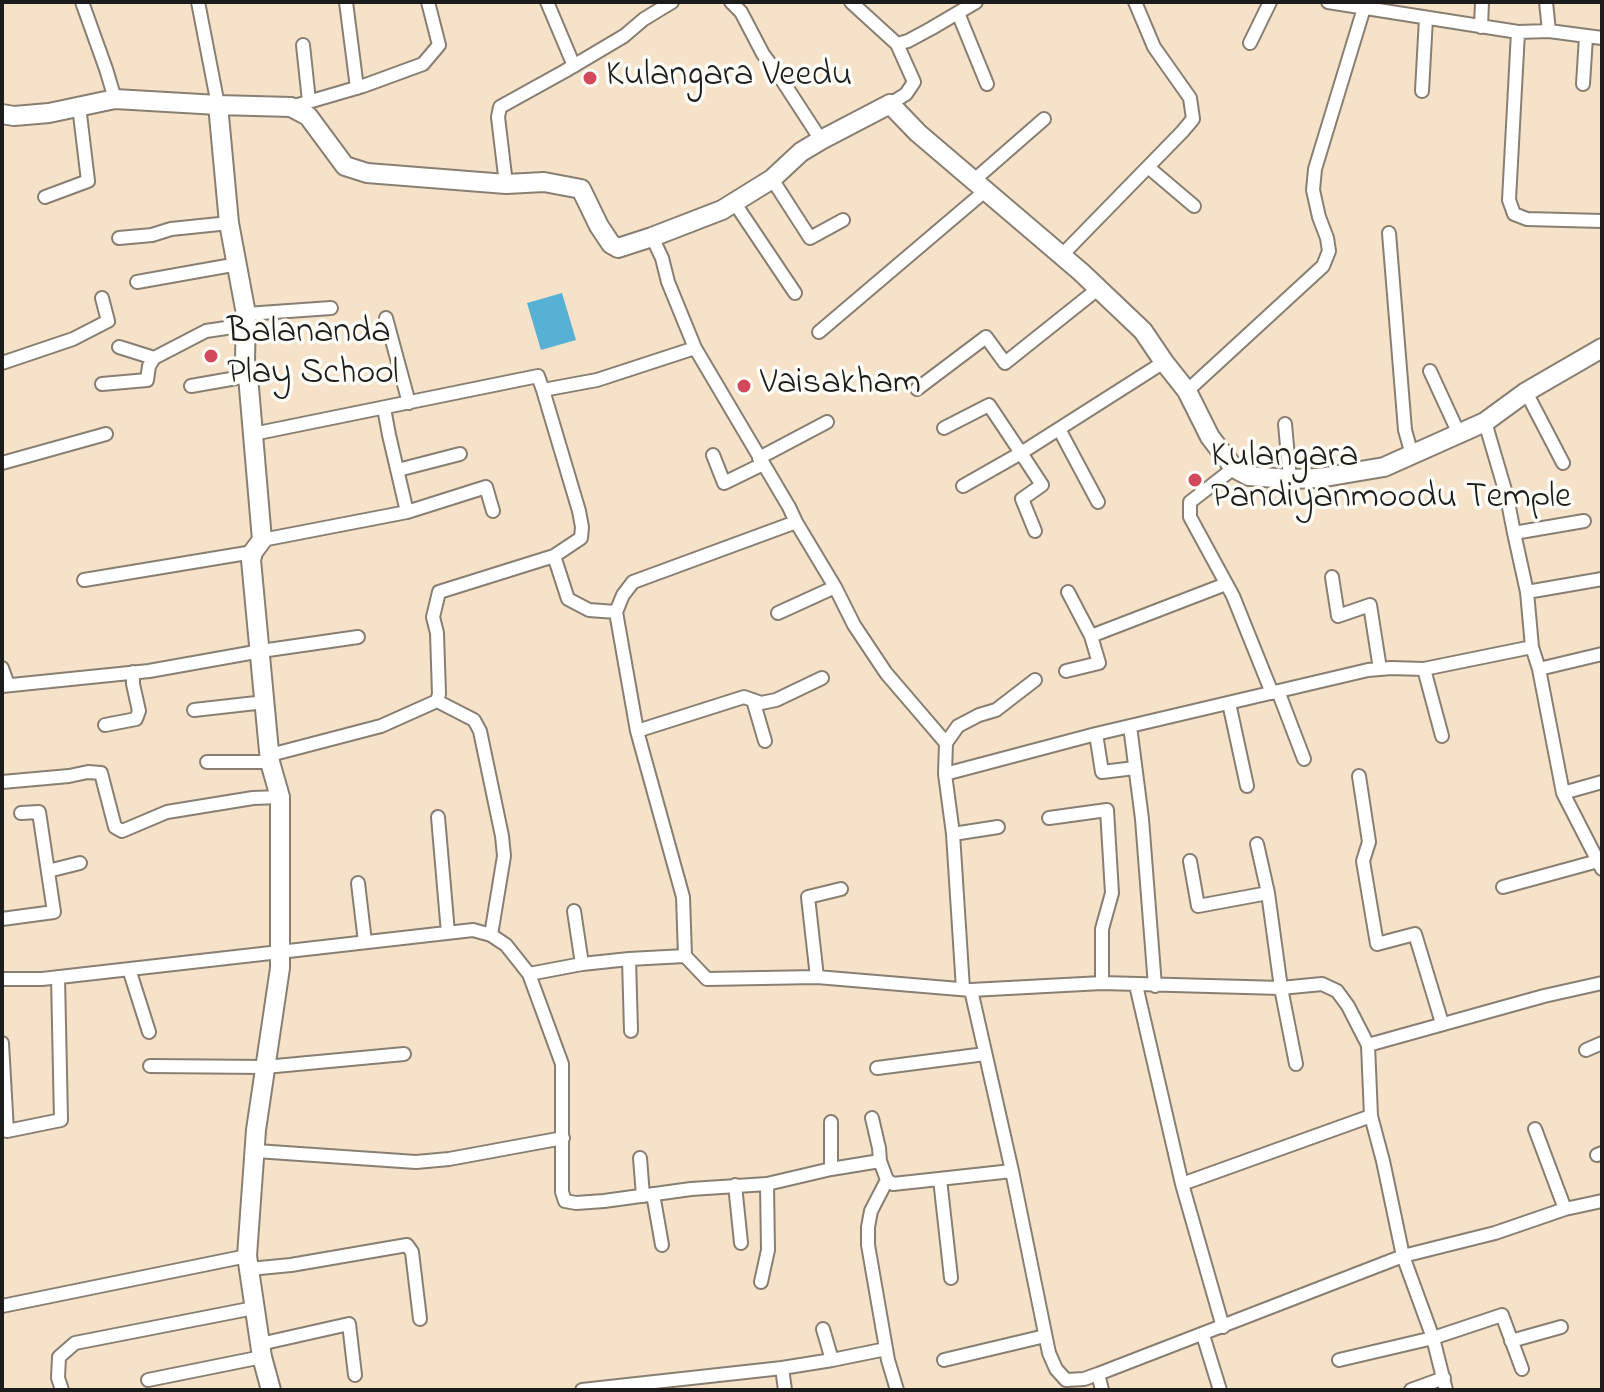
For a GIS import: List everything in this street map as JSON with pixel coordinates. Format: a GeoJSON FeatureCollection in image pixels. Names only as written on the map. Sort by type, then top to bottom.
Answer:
{"type":"FeatureCollection","features":[{"type":"Feature","properties":{"kind":"street"},"geometry":{"type":"LineString","coordinates":[[82,2],[115,99]]}},
{"type":"Feature","properties":{"kind":"street"},"geometry":{"type":"LineString","coordinates":[[198,2],[218,105],[229,223],[246,320],[245,360],[253,434],[258,546],[251,560],[270,758],[280,797],[280,968],[256,1130],[248,1263],[261,1350],[271,1390]]}},
{"type":"Feature","properties":{"kind":"street"},"geometry":{"type":"LineString","coordinates":[[346,2],[357,88]]}},
{"type":"Feature","properties":{"kind":"street"},"geometry":{"type":"LineString","coordinates":[[2,114],[49,113],[115,99],[291,107],[423,64],[439,45],[428,2]]}},
{"type":"Feature","properties":{"kind":"street"},"geometry":{"type":"LineString","coordinates":[[547,2],[574,66]]}},
{"type":"Feature","properties":{"kind":"street"},"geometry":{"type":"LineString","coordinates":[[506,184],[498,117],[500,107],[624,36],[672,2]]}},
{"type":"Feature","properties":{"kind":"street"},"geometry":{"type":"LineString","coordinates":[[731,2],[741,12],[763,54],[821,140]]}},
{"type":"Feature","properties":{"kind":"street"},"geometry":{"type":"LineString","coordinates":[[291,107],[308,116],[345,166],[367,173],[506,184],[544,182],[581,189],[599,226],[611,244],[618,248],[722,210],[772,179],[801,152],[906,94],[914,82],[897,44],[851,2]]}},
{"type":"Feature","properties":{"kind":"street"},"geometry":{"type":"LineString","coordinates":[[897,44],[908,41],[976,2]]}},
{"type":"Feature","properties":{"kind":"street"},"geometry":{"type":"LineString","coordinates":[[1062,255],[1193,119],[1190,98],[1154,47],[1135,2]]}},
{"type":"Feature","properties":{"kind":"street"},"geometry":{"type":"LineString","coordinates":[[1250,43],[1270,2]]}},
{"type":"Feature","properties":{"kind":"street"},"geometry":{"type":"LineString","coordinates":[[1328,2],[1518,32],[1549,31],[1602,38]]}},
{"type":"Feature","properties":{"kind":"street"},"geometry":{"type":"LineString","coordinates":[[1481,27],[1482,2]]}},
{"type":"Feature","properties":{"kind":"street"},"geometry":{"type":"LineString","coordinates":[[1546,2],[1549,31]]}},
{"type":"Feature","properties":{"kind":"street"},"geometry":{"type":"LineString","coordinates":[[1187,391],[1323,266],[1329,251],[1313,190],[1315,169],[1357,5]]}},
{"type":"Feature","properties":{"kind":"street"},"geometry":{"type":"LineString","coordinates":[[958,13],[987,84]]}},
{"type":"Feature","properties":{"kind":"street"},"geometry":{"type":"LineString","coordinates":[[1422,91],[1426,18]]}},
{"type":"Feature","properties":{"kind":"street"},"geometry":{"type":"LineString","coordinates":[[1518,32],[1509,200],[1514,214],[1527,219],[1602,221]]}},
{"type":"Feature","properties":{"kind":"street"},"geometry":{"type":"LineString","coordinates":[[1583,84],[1586,37]]}},
{"type":"Feature","properties":{"kind":"street"},"geometry":{"type":"LineString","coordinates":[[303,45],[309,101]]}},
{"type":"Feature","properties":{"kind":"street"},"geometry":{"type":"LineString","coordinates":[[890,104],[918,133],[1062,255],[1143,331],[1187,391],[1210,437],[1234,468],[1249,476],[1319,478],[1384,467],[1485,422],[1526,392],[1602,348]]}},
{"type":"Feature","properties":{"kind":"street"},"geometry":{"type":"LineString","coordinates":[[45,197],[88,181],[79,106]]}},
{"type":"Feature","properties":{"kind":"street"},"geometry":{"type":"LineString","coordinates":[[819,332],[979,186],[1044,119]]}},
{"type":"Feature","properties":{"kind":"street"},"geometry":{"type":"LineString","coordinates":[[1148,167],[1194,206]]}},
{"type":"Feature","properties":{"kind":"street"},"geometry":{"type":"LineString","coordinates":[[772,179],[810,238],[843,220]]}},
{"type":"Feature","properties":{"kind":"street"},"geometry":{"type":"LineString","coordinates":[[734,202],[795,293]]}},
{"type":"Feature","properties":{"kind":"street"},"geometry":{"type":"LineString","coordinates":[[119,238],[229,223]]}},
{"type":"Feature","properties":{"kind":"street"},"geometry":{"type":"LineString","coordinates":[[1389,233],[1405,430],[1412,455]]}},
{"type":"Feature","properties":{"kind":"street"},"geometry":{"type":"LineString","coordinates":[[652,237],[695,348],[835,587],[854,625],[886,673],[946,743]]}},
{"type":"Feature","properties":{"kind":"street"},"geometry":{"type":"LineString","coordinates":[[137,282],[238,264]]}},
{"type":"Feature","properties":{"kind":"street"},"geometry":{"type":"LineString","coordinates":[[917,389],[986,337],[1005,363],[1099,288]]}},
{"type":"Feature","properties":{"kind":"street"},"geometry":{"type":"LineString","coordinates":[[2,363],[73,339],[108,321],[102,298]]}},
{"type":"Feature","properties":{"kind":"street"},"geometry":{"type":"LineString","coordinates":[[102,384],[147,380],[154,358],[206,331],[246,320],[331,308]]}},
{"type":"Feature","properties":{"kind":"street"},"geometry":{"type":"LineString","coordinates":[[386,318],[409,403]]}},
{"type":"Feature","properties":{"kind":"street"},"geometry":{"type":"LineString","coordinates":[[119,347],[154,358]]}},
{"type":"Feature","properties":{"kind":"street"},"geometry":{"type":"LineString","coordinates":[[543,390],[597,380],[695,348]]}},
{"type":"Feature","properties":{"kind":"street"},"geometry":{"type":"LineString","coordinates":[[963,486],[1164,362]]}},
{"type":"Feature","properties":{"kind":"street"},"geometry":{"type":"LineString","coordinates":[[1430,371],[1459,434]]}},
{"type":"Feature","properties":{"kind":"street"},"geometry":{"type":"LineString","coordinates":[[191,386],[248,376]]}},
{"type":"Feature","properties":{"kind":"street"},"geometry":{"type":"LineString","coordinates":[[207,762],[270,758],[381,726],[437,701],[437,633],[433,617],[439,592],[554,556],[581,538],[582,527],[538,376],[253,434]]}},
{"type":"Feature","properties":{"kind":"street"},"geometry":{"type":"LineString","coordinates":[[1526,392],[1563,463]]}},
{"type":"Feature","properties":{"kind":"street"},"geometry":{"type":"LineString","coordinates":[[944,428],[989,405],[1042,485],[1022,499],[1035,531]]}},
{"type":"Feature","properties":{"kind":"street"},"geometry":{"type":"LineString","coordinates":[[384,408],[407,512]]}},
{"type":"Feature","properties":{"kind":"street"},"geometry":{"type":"LineString","coordinates":[[713,455],[724,483],[827,422]]}},
{"type":"Feature","properties":{"kind":"street"},"geometry":{"type":"LineString","coordinates":[[1485,422],[1507,497],[1527,592],[1532,647],[1563,793],[1600,865],[1503,887]]}},
{"type":"Feature","properties":{"kind":"street"},"geometry":{"type":"LineString","coordinates":[[1285,424],[1290,479]]}},
{"type":"Feature","properties":{"kind":"street"},"geometry":{"type":"LineString","coordinates":[[1059,429],[1098,502]]}},
{"type":"Feature","properties":{"kind":"street"},"geometry":{"type":"LineString","coordinates":[[2,463],[106,434]]}},
{"type":"Feature","properties":{"kind":"street"},"geometry":{"type":"LineString","coordinates":[[398,470],[460,454]]}},
{"type":"Feature","properties":{"kind":"street"},"geometry":{"type":"LineString","coordinates":[[1234,468],[1190,502],[1190,517],[1226,584],[1304,759]]}},
{"type":"Feature","properties":{"kind":"street"},"geometry":{"type":"LineString","coordinates":[[84,580],[258,546],[407,512],[486,487],[493,511]]}},
{"type":"Feature","properties":{"kind":"street"},"geometry":{"type":"LineString","coordinates":[[1514,533],[1584,521]]}},
{"type":"Feature","properties":{"kind":"street"},"geometry":{"type":"LineString","coordinates":[[796,522],[633,582],[616,612],[637,731],[683,897],[685,956],[707,979],[817,977],[967,989],[1102,983],[1281,988],[1322,984],[1337,991],[1368,1045],[1371,1116],[1403,1256],[1433,1338],[1445,1384],[1411,1390]]}},
{"type":"Feature","properties":{"kind":"street"},"geometry":{"type":"LineString","coordinates":[[554,556],[568,599],[589,610],[616,612]]}},
{"type":"Feature","properties":{"kind":"street"},"geometry":{"type":"LineString","coordinates":[[1332,577],[1338,616],[1370,605],[1380,669]]}},
{"type":"Feature","properties":{"kind":"street"},"geometry":{"type":"LineString","coordinates":[[1527,592],[1602,579]]}},
{"type":"Feature","properties":{"kind":"street"},"geometry":{"type":"LineString","coordinates":[[1091,636],[1226,584]]}},
{"type":"Feature","properties":{"kind":"street"},"geometry":{"type":"LineString","coordinates":[[778,613],[835,587]]}},
{"type":"Feature","properties":{"kind":"street"},"geometry":{"type":"LineString","coordinates":[[1066,671],[1099,663],[1091,636],[1068,592]]}},
{"type":"Feature","properties":{"kind":"street"},"geometry":{"type":"LineString","coordinates":[[2,668],[5,685],[149,671],[358,637]]}},
{"type":"Feature","properties":{"kind":"street"},"geometry":{"type":"LineString","coordinates":[[945,774],[1096,734],[1368,670],[1424,669],[1532,647]]}},
{"type":"Feature","properties":{"kind":"street"},"geometry":{"type":"LineString","coordinates":[[1539,669],[1602,654]]}},
{"type":"Feature","properties":{"kind":"street"},"geometry":{"type":"LineString","coordinates":[[1424,669],[1442,736]]}},
{"type":"Feature","properties":{"kind":"street"},"geometry":{"type":"LineString","coordinates":[[105,725],[136,719],[139,711],[133,672]]}},
{"type":"Feature","properties":{"kind":"street"},"geometry":{"type":"LineString","coordinates":[[637,731],[744,697],[761,703],[776,700],[822,678]]}},
{"type":"Feature","properties":{"kind":"street"},"geometry":{"type":"LineString","coordinates":[[1035,680],[996,710],[958,726],[946,743],[945,774],[967,989],[1012,1171],[1049,1353],[1063,1385],[1203,1335],[1403,1256],[1602,1201]]}},
{"type":"Feature","properties":{"kind":"street"},"geometry":{"type":"LineString","coordinates":[[753,700],[765,741]]}},
{"type":"Feature","properties":{"kind":"street"},"geometry":{"type":"LineString","coordinates":[[437,701],[474,720],[480,731],[504,856],[491,935]]}},
{"type":"Feature","properties":{"kind":"street"},"geometry":{"type":"LineString","coordinates":[[194,710],[265,702]]}},
{"type":"Feature","properties":{"kind":"street"},"geometry":{"type":"LineString","coordinates":[[1229,703],[1247,786]]}},
{"type":"Feature","properties":{"kind":"street"},"geometry":{"type":"LineString","coordinates":[[1130,726],[1142,819],[1155,986]]}},
{"type":"Feature","properties":{"kind":"street"},"geometry":{"type":"LineString","coordinates":[[1096,734],[1102,772],[1135,768]]}},
{"type":"Feature","properties":{"kind":"street"},"geometry":{"type":"LineString","coordinates":[[2,782],[101,773],[115,827],[122,831],[167,812],[253,798],[280,797]]}},
{"type":"Feature","properties":{"kind":"street"},"geometry":{"type":"LineString","coordinates":[[1359,776],[1369,842],[1363,861],[1377,944],[1415,934],[1442,1023]]}},
{"type":"Feature","properties":{"kind":"street"},"geometry":{"type":"LineString","coordinates":[[1563,793],[1602,782]]}},
{"type":"Feature","properties":{"kind":"street"},"geometry":{"type":"LineString","coordinates":[[1049,818],[1107,810],[1112,893],[1102,929],[1102,983]]}},
{"type":"Feature","properties":{"kind":"street"},"geometry":{"type":"LineString","coordinates":[[2,919],[54,912],[39,812],[21,813]]}},
{"type":"Feature","properties":{"kind":"street"},"geometry":{"type":"LineString","coordinates":[[438,817],[448,933]]}},
{"type":"Feature","properties":{"kind":"street"},"geometry":{"type":"LineString","coordinates":[[953,834],[998,827]]}},
{"type":"Feature","properties":{"kind":"street"},"geometry":{"type":"LineString","coordinates":[[1257,844],[1296,1064]]}},
{"type":"Feature","properties":{"kind":"street"},"geometry":{"type":"LineString","coordinates":[[1190,861],[1198,906],[1268,893]]}},
{"type":"Feature","properties":{"kind":"street"},"geometry":{"type":"LineString","coordinates":[[48,871],[80,863]]}},
{"type":"Feature","properties":{"kind":"street"},"geometry":{"type":"LineString","coordinates":[[358,883],[365,942]]}},
{"type":"Feature","properties":{"kind":"street"},"geometry":{"type":"LineString","coordinates":[[817,977],[808,897],[841,889]]}},
{"type":"Feature","properties":{"kind":"street"},"geometry":{"type":"LineString","coordinates":[[574,911],[582,964]]}},
{"type":"Feature","properties":{"kind":"street"},"geometry":{"type":"LineString","coordinates":[[2,979],[42,979],[473,930],[491,935],[506,945],[529,974],[562,1064],[562,1192],[565,1201],[590,1202],[691,1189],[767,1184],[880,1161]]}},
{"type":"Feature","properties":{"kind":"street"},"geometry":{"type":"LineString","coordinates":[[529,974],[582,964],[685,956]]}},
{"type":"Feature","properties":{"kind":"street"},"geometry":{"type":"LineString","coordinates":[[629,959],[631,1031]]}},
{"type":"Feature","properties":{"kind":"street"},"geometry":{"type":"LineString","coordinates":[[129,969],[149,1032]]}},
{"type":"Feature","properties":{"kind":"street"},"geometry":{"type":"LineString","coordinates":[[2,1043],[7,1131],[61,1120],[58,977]]}},
{"type":"Feature","properties":{"kind":"street"},"geometry":{"type":"LineString","coordinates":[[1136,985],[1182,1184],[1223,1327]]}},
{"type":"Feature","properties":{"kind":"street"},"geometry":{"type":"LineString","coordinates":[[1368,1045],[1544,996],[1602,985]]}},
{"type":"Feature","properties":{"kind":"street"},"geometry":{"type":"LineString","coordinates":[[1586,1050],[1602,1043]]}},
{"type":"Feature","properties":{"kind":"street"},"geometry":{"type":"LineString","coordinates":[[150,1066],[265,1067],[404,1054]]}},
{"type":"Feature","properties":{"kind":"street"},"geometry":{"type":"LineString","coordinates":[[877,1068],[985,1054]]}},
{"type":"Feature","properties":{"kind":"street"},"geometry":{"type":"LineString","coordinates":[[1182,1184],[1371,1116]]}},
{"type":"Feature","properties":{"kind":"street"},"geometry":{"type":"LineString","coordinates":[[872,1118],[880,1161],[887,1180],[893,1184],[1012,1171]]}},
{"type":"Feature","properties":{"kind":"street"},"geometry":{"type":"LineString","coordinates":[[831,1122],[831,1169]]}},
{"type":"Feature","properties":{"kind":"street"},"geometry":{"type":"LineString","coordinates":[[1535,1129],[1565,1209]]}},
{"type":"Feature","properties":{"kind":"street"},"geometry":{"type":"LineString","coordinates":[[256,1151],[416,1162],[563,1138]]}},
{"type":"Feature","properties":{"kind":"street"},"geometry":{"type":"LineString","coordinates":[[640,1158],[662,1245]]}},
{"type":"Feature","properties":{"kind":"street"},"geometry":{"type":"LineString","coordinates":[[940,1179],[951,1278]]}},
{"type":"Feature","properties":{"kind":"street"},"geometry":{"type":"LineString","coordinates":[[887,1180],[871,1211],[868,1245],[886,1349],[897,1390]]}},
{"type":"Feature","properties":{"kind":"street"},"geometry":{"type":"LineString","coordinates":[[761,1282],[768,1250],[767,1184]]}},
{"type":"Feature","properties":{"kind":"street"},"geometry":{"type":"LineString","coordinates":[[735,1185],[741,1243]]}},
{"type":"Feature","properties":{"kind":"street"},"geometry":{"type":"LineString","coordinates":[[2,1306],[248,1263],[291,1265],[407,1245],[412,1252],[420,1319]]}},
{"type":"Feature","properties":{"kind":"street"},"geometry":{"type":"LineString","coordinates":[[62,1390],[58,1378],[59,1357],[75,1343],[254,1308]]}},
{"type":"Feature","properties":{"kind":"street"},"geometry":{"type":"LineString","coordinates":[[1339,1360],[1433,1338],[1502,1315],[1522,1369]]}},
{"type":"Feature","properties":{"kind":"street"},"geometry":{"type":"LineString","coordinates":[[148,1380],[349,1324],[355,1375]]}},
{"type":"Feature","properties":{"kind":"street"},"geometry":{"type":"LineString","coordinates":[[1511,1341],[1561,1327]]}},
{"type":"Feature","properties":{"kind":"street"},"geometry":{"type":"LineString","coordinates":[[823,1329],[832,1360]]}},
{"type":"Feature","properties":{"kind":"street"},"geometry":{"type":"LineString","coordinates":[[1203,1335],[1220,1390]]}},
{"type":"Feature","properties":{"kind":"street"},"geometry":{"type":"LineString","coordinates":[[944,1360],[1045,1336]]}},
{"type":"Feature","properties":{"kind":"street"},"geometry":{"type":"LineString","coordinates":[[582,1390],[782,1368],[886,1349]]}},
{"type":"Feature","properties":{"kind":"street"},"geometry":{"type":"LineString","coordinates":[[782,1368],[785,1390]]}},
{"type":"Feature","properties":{"kind":"street"},"geometry":{"type":"LineString","coordinates":[[1098,1374],[1102,1390]]}},
{"type":"Feature","properties":{"kind":"water"},"geometry":{"type":"Polygon","coordinates":[[[562,293],[576,340],[541,350],[527,303],[562,293]]]}},
{"type":"Feature","properties":{"kind":"place","name":"Kulangara Veedu"},"geometry":{"type":"Point","coordinates":[590,78]}},
{"type":"Feature","properties":{"kind":"place","name":"Balananda Play School"},"geometry":{"type":"Point","coordinates":[211,356]}},
{"type":"Feature","properties":{"kind":"place","name":"Vaisakham"},"geometry":{"type":"Point","coordinates":[744,386]}},
{"type":"Feature","properties":{"kind":"place","name":"Kulangara Pandiyanmoodu Temple"},"geometry":{"type":"Point","coordinates":[1195,480]}}]}
